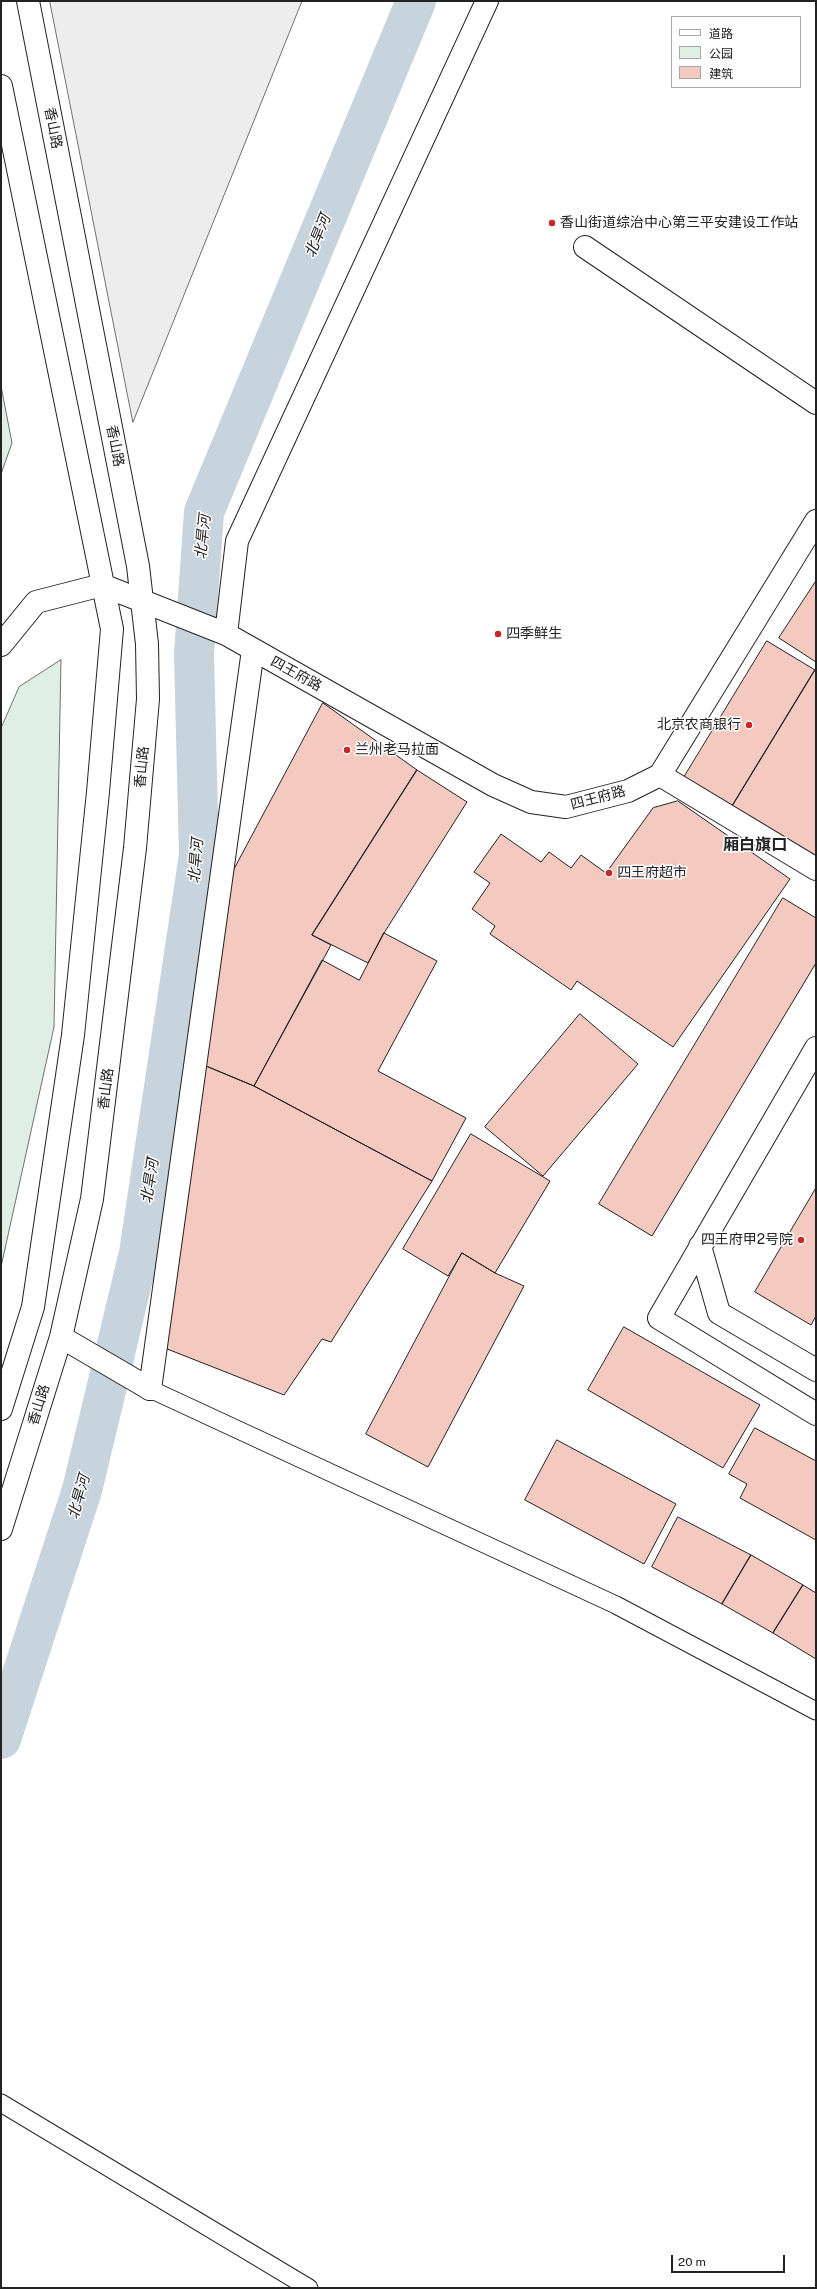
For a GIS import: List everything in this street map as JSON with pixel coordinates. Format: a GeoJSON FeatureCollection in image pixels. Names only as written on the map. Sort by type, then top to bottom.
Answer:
{"type":"FeatureCollection","features":[{"type":"Feature","properties":{"kind":"main road","name":"香山路"},"geometry":{"type":"LineString","coordinates":[[1,1529],[61,1337],[92,1199],[135,848],[148,699],[147,644],[149,604],[137,558],[28,1]]}},
{"type":"Feature","properties":{"kind":"main road"},"geometry":{"type":"LineString","coordinates":[[217,631],[237,540],[488,1]]}},
{"type":"Feature","properties":{"kind":"main road"},"geometry":{"type":"LineString","coordinates":[[1,86],[112,629],[98,792],[73,1034],[34,1307],[1,1409]]}},
{"type":"Feature","properties":{"kind":"main road"},"geometry":{"type":"LineString","coordinates":[[585,247],[816,403]]}},
{"type":"Feature","properties":{"kind":"main road"},"geometry":{"type":"LineString","coordinates":[[816,521],[660,775],[816,869]]}},
{"type":"Feature","properties":{"kind":"main road","name":"四王府路"},"geometry":{"type":"LineString","coordinates":[[102,585],[217,631],[493,785],[531,802],[566,807],[628,791],[660,775]]}},
{"type":"Feature","properties":{"kind":"main road"},"geometry":{"type":"LineString","coordinates":[[1,645],[36,602],[102,585]]}},
{"type":"Feature","properties":{"kind":"main road"},"geometry":{"type":"LineString","coordinates":[[61,1337],[150,1389],[253,650]]}},
{"type":"Feature","properties":{"kind":"main road"},"geometry":{"type":"LineString","coordinates":[[816,1048],[659,1318],[816,1414]]}},
{"type":"Feature","properties":{"kind":"main road"},"geometry":{"type":"LineString","coordinates":[[700,1246],[719,1313],[816,1370]]}},
{"type":"Feature","properties":{"kind":"lane"},"geometry":{"type":"LineString","coordinates":[[150,1389],[616,1604],[816,1711]]}},
{"type":"Feature","properties":{"kind":"lane"},"geometry":{"type":"LineString","coordinates":[[1,2103],[308,2288]]}},
{"type":"Feature","properties":{"kind":"green space"},"geometry":{"type":"Polygon","coordinates":[[[1,386],[12,443],[1,474],[1,386]]]}},
{"type":"Feature","properties":{"kind":"green space"},"geometry":{"type":"Polygon","coordinates":[[[61,660],[54,1027],[1,1267],[1,728],[19,687],[61,660]]]}},
{"type":"Feature","properties":{"kind":"shaded area"},"geometry":{"type":"Polygon","coordinates":[[[50,1],[302,1],[133,422],[50,1]]]}},
{"type":"Feature","properties":{"kind":"building"},"geometry":{"type":"Polygon","coordinates":[[[816,581],[816,662],[779,638],[816,581]]]}},
{"type":"Feature","properties":{"kind":"building","name":"北京农商银行"},"geometry":{"type":"Polygon","coordinates":[[[767,641],[815,670],[731,808],[683,779],[767,641]]]}},
{"type":"Feature","properties":{"kind":"building"},"geometry":{"type":"Polygon","coordinates":[[[815,670],[816,671],[816,858],[731,808],[815,670]]]}},
{"type":"Feature","properties":{"kind":"building"},"geometry":{"type":"Polygon","coordinates":[[[323,703],[417,770],[312,935],[331,945],[254,1086],[206,1066],[232,873],[323,703]]]}},
{"type":"Feature","properties":{"kind":"building"},"geometry":{"type":"Polygon","coordinates":[[[417,770],[467,802],[384,933],[368,963],[312,935],[417,770]]]}},
{"type":"Feature","properties":{"kind":"building"},"geometry":{"type":"Polygon","coordinates":[[[678,801],[790,879],[673,1047],[577,981],[571,990],[490,934],[495,926],[472,909],[490,883],[474,872],[501,834],[541,862],[549,852],[571,868],[581,855],[606,873],[653,808],[678,801]]]}},
{"type":"Feature","properties":{"kind":"building"},"geometry":{"type":"Polygon","coordinates":[[[783,898],[816,918],[816,963],[652,1236],[599,1204],[783,898]]]}},
{"type":"Feature","properties":{"kind":"building"},"geometry":{"type":"Polygon","coordinates":[[[384,933],[437,961],[378,1071],[466,1118],[432,1181],[254,1086],[322,960],[359,980],[384,933]]]}},
{"type":"Feature","properties":{"kind":"building"},"geometry":{"type":"Polygon","coordinates":[[[580,1014],[638,1064],[543,1176],[485,1127],[580,1014]]]}},
{"type":"Feature","properties":{"kind":"building"},"geometry":{"type":"Polygon","coordinates":[[[206,1066],[254,1086],[432,1181],[331,1342],[322,1339],[284,1395],[157,1345],[206,1066]]]}},
{"type":"Feature","properties":{"kind":"building"},"geometry":{"type":"Polygon","coordinates":[[[471,1134],[550,1181],[495,1273],[462,1253],[448,1276],[403,1249],[471,1134]]]}},
{"type":"Feature","properties":{"kind":"building","name":"四王府甲2号院"},"geometry":{"type":"Polygon","coordinates":[[[816,1188],[816,1316],[811,1325],[755,1292],[816,1188]]]}},
{"type":"Feature","properties":{"kind":"building"},"geometry":{"type":"Polygon","coordinates":[[[462,1253],[495,1273],[524,1286],[428,1467],[366,1434],[462,1253]]]}},
{"type":"Feature","properties":{"kind":"building"},"geometry":{"type":"Polygon","coordinates":[[[624,1327],[760,1405],[723,1468],[588,1390],[624,1327]]]}},
{"type":"Feature","properties":{"kind":"building"},"geometry":{"type":"Polygon","coordinates":[[[755,1428],[816,1461],[816,1540],[740,1498],[747,1484],[729,1474],[755,1428]]]}},
{"type":"Feature","properties":{"kind":"building"},"geometry":{"type":"Polygon","coordinates":[[[557,1440],[676,1504],[644,1564],[525,1500],[557,1440]]]}},
{"type":"Feature","properties":{"kind":"building"},"geometry":{"type":"Polygon","coordinates":[[[678,1517],[751,1555],[722,1604],[652,1567],[678,1517]]]}},
{"type":"Feature","properties":{"kind":"building"},"geometry":{"type":"Polygon","coordinates":[[[751,1555],[803,1585],[773,1633],[722,1604],[751,1555]]]}},
{"type":"Feature","properties":{"kind":"building"},"geometry":{"type":"Polygon","coordinates":[[[803,1585],[816,1593],[816,1659],[773,1633],[803,1585]]]}},
{"type":"Feature","properties":{"kind":"waterway","name":"北旱河"},"geometry":{"type":"LineString","coordinates":[[1,1739],[82,1490],[139,1253],[199,855],[194,654],[204,512],[416,1]]}},
{"type":"Feature","properties":{"kind":"place","name":"香山街道综治中心第三平安建设工作站"},"geometry":{"type":"Point","coordinates":[552,223]}},
{"type":"Feature","properties":{"kind":"place","name":"四季鲜生"},"geometry":{"type":"Point","coordinates":[498,634]}},
{"type":"Feature","properties":{"kind":"place","name":"北京农商银行"},"geometry":{"type":"Point","coordinates":[749,725]}},
{"type":"Feature","properties":{"kind":"place","name":"兰州老马拉面"},"geometry":{"type":"Point","coordinates":[347,750]}},
{"type":"Feature","properties":{"kind":"place","name":"四王府超市"},"geometry":{"type":"Point","coordinates":[609,873]}},
{"type":"Feature","properties":{"kind":"place","name":"四王府甲2号院"},"geometry":{"type":"Point","coordinates":[801,1240]}},
{"type":"Feature","properties":{"kind":"district","name":"厢白旗口"},"geometry":{"type":"Point","coordinates":[755,845]}}]}
